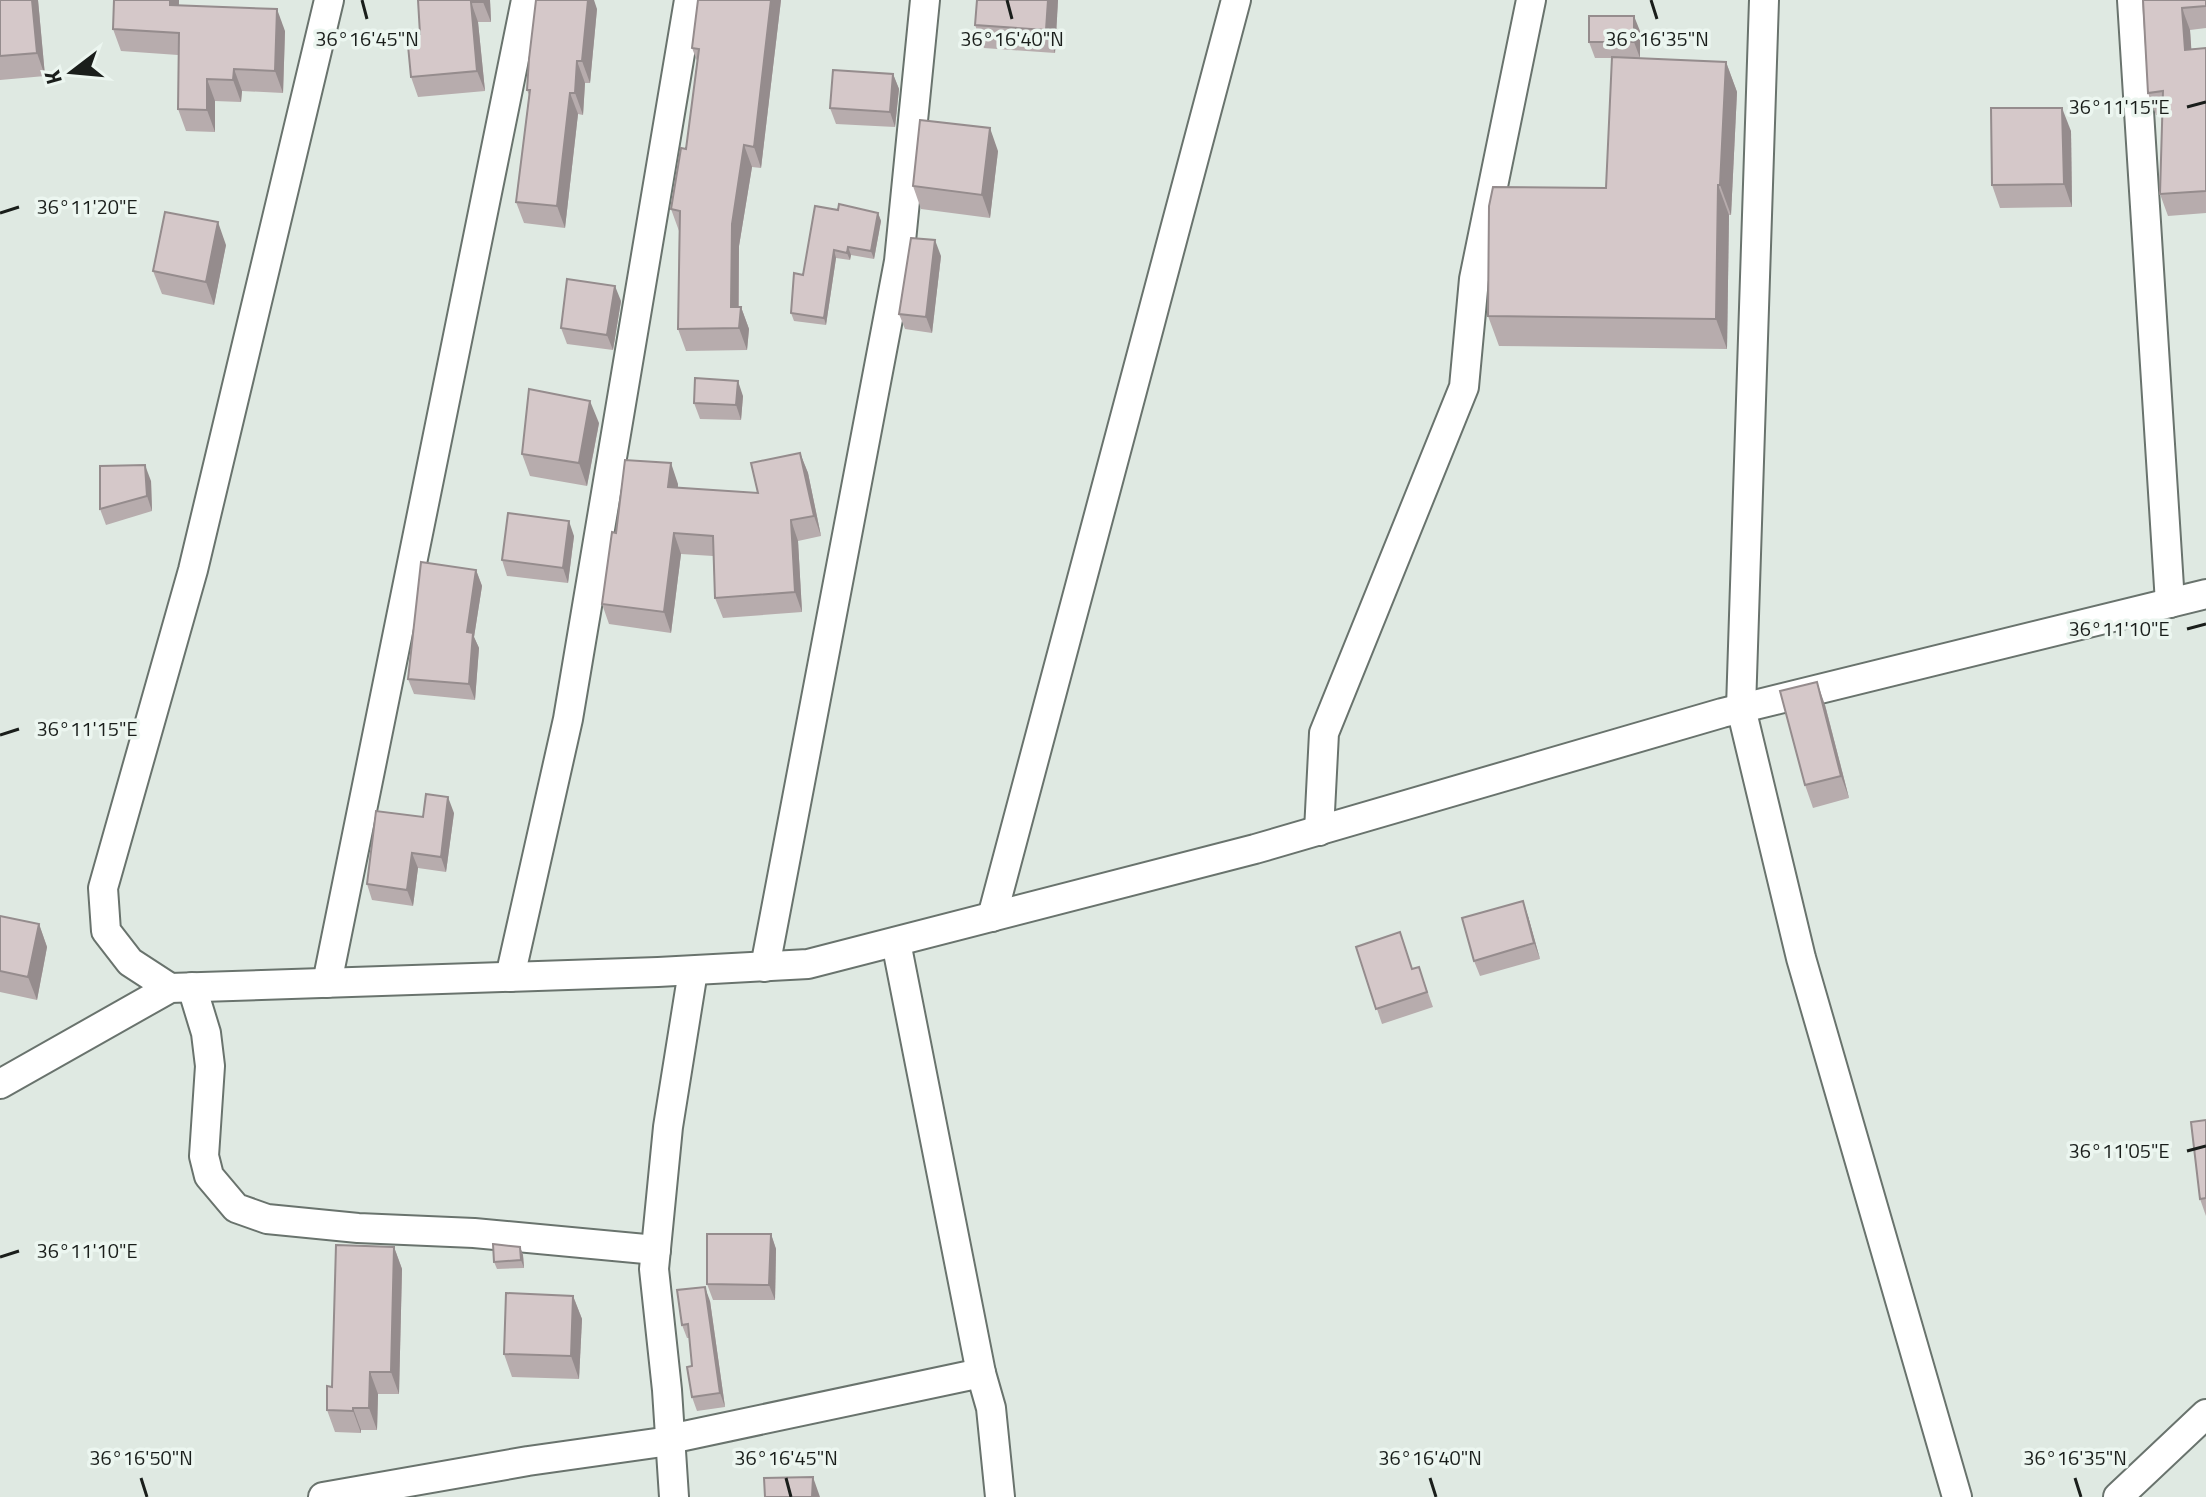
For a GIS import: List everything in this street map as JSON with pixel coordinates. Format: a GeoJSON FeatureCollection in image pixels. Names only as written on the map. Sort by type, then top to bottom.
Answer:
{"type":"FeatureCollection","features":[{"type":"Feature","properties":{"kind":"street"},"geometry":{"type":"LineString","coordinates":[[329,0],[193,570],[103,888],[106,931],[130,962],[181,988],[206,1033],[210,1066],[204,1156],[209,1176],[236,1208],[267,1219],[358,1228],[474,1233],[656,1250]]}},
{"type":"Feature","properties":{"kind":"street"},"geometry":{"type":"LineString","coordinates":[[327,983],[526,0]]}},
{"type":"Feature","properties":{"kind":"street"},"geometry":{"type":"LineString","coordinates":[[510,977],[568,719],[689,0]]}},
{"type":"Feature","properties":{"kind":"street"},"geometry":{"type":"LineString","coordinates":[[765,967],[899,261],[925,0]]}},
{"type":"Feature","properties":{"kind":"street"},"geometry":{"type":"LineString","coordinates":[[992,917],[1236,0]]}},
{"type":"Feature","properties":{"kind":"street"},"geometry":{"type":"LineString","coordinates":[[1319,831],[1324,733],[1464,387],[1474,279],[1531,0]]}},
{"type":"Feature","properties":{"kind":"street"},"geometry":{"type":"LineString","coordinates":[[1764,0],[1741,708],[1801,958],[1957,1497]]}},
{"type":"Feature","properties":{"kind":"street"},"geometry":{"type":"LineString","coordinates":[[2132,0],[2170,603]]}},
{"type":"Feature","properties":{"kind":"street"},"geometry":{"type":"LineString","coordinates":[[0,1084],[181,988],[693,971],[808,964],[1319,831],[1741,708],[2206,594]]}},
{"type":"Feature","properties":{"kind":"street"},"geometry":{"type":"LineString","coordinates":[[896,942],[981,1373],[991,1408],[1000,1497]]}},
{"type":"Feature","properties":{"kind":"street"},"geometry":{"type":"LineString","coordinates":[[674,1497],[654,1269],[668,1127],[693,971]]}},
{"type":"Feature","properties":{"kind":"street"},"geometry":{"type":"LineString","coordinates":[[323,1497],[670,1440],[981,1373]]}},
{"type":"Feature","properties":{"kind":"street"},"geometry":{"type":"LineString","coordinates":[[2118,1497],[2206,1414]]}},
{"type":"Feature","properties":{"kind":"building"},"geometry":{"type":"Polygon","coordinates":[[[0,0],[32,0],[37,53],[0,56],[0,0]]]}},
{"type":"Feature","properties":{"kind":"building"},"geometry":{"type":"Polygon","coordinates":[[[114,0],[170,0],[170,5],[277,9],[275,71],[234,69],[233,80],[207,79],[207,110],[178,109],[179,33],[113,29],[114,0]]]}},
{"type":"Feature","properties":{"kind":"building"},"geometry":{"type":"Polygon","coordinates":[[[418,0],[483,0],[471,2],[477,71],[411,77],[407,35],[420,34],[418,0]]]}},
{"type":"Feature","properties":{"kind":"building"},"geometry":{"type":"Polygon","coordinates":[[[536,0],[588,0],[582,61],[577,61],[575,93],[570,93],[557,206],[516,202],[530,90],[527,90],[529,59],[536,0]]]}},
{"type":"Feature","properties":{"kind":"building"},"geometry":{"type":"Polygon","coordinates":[[[698,0],[771,0],[754,147],[744,145],[732,224],[731,307],[741,307],[739,328],[678,329],[680,211],[671,209],[681,148],[686,149],[699,49],[692,48],[698,0]]]}},
{"type":"Feature","properties":{"kind":"building"},"geometry":{"type":"Polygon","coordinates":[[[977,0],[1048,0],[1046,30],[975,25],[977,0]]]}},
{"type":"Feature","properties":{"kind":"building"},"geometry":{"type":"Polygon","coordinates":[[[2143,0],[2206,0],[2206,6],[2182,8],[2185,50],[2206,48],[2206,191],[2160,194],[2163,91],[2148,93],[2143,0]]]}},
{"type":"Feature","properties":{"kind":"building"},"geometry":{"type":"Polygon","coordinates":[[[1589,16],[1634,16],[1634,42],[1589,42],[1589,16]]]}},
{"type":"Feature","properties":{"kind":"building"},"geometry":{"type":"Polygon","coordinates":[[[1612,57],[1726,62],[1718,185],[1716,319],[1488,316],[1489,206],[1493,187],[1606,188],[1612,57]]]}},
{"type":"Feature","properties":{"kind":"building"},"geometry":{"type":"Polygon","coordinates":[[[833,70],[893,74],[890,112],[830,108],[833,70]]]}},
{"type":"Feature","properties":{"kind":"building"},"geometry":{"type":"Polygon","coordinates":[[[1991,108],[2062,108],[2064,184],[1992,185],[1991,108]]]}},
{"type":"Feature","properties":{"kind":"building"},"geometry":{"type":"Polygon","coordinates":[[[920,120],[990,128],[982,195],[913,186],[920,120]]]}},
{"type":"Feature","properties":{"kind":"building"},"geometry":{"type":"Polygon","coordinates":[[[839,204],[878,213],[871,251],[848,247],[847,253],[834,250],[824,318],[791,313],[794,273],[803,275],[815,206],[838,210],[839,204]]]}},
{"type":"Feature","properties":{"kind":"building"},"geometry":{"type":"Polygon","coordinates":[[[165,212],[218,222],[206,282],[153,271],[165,212]]]}},
{"type":"Feature","properties":{"kind":"building"},"geometry":{"type":"Polygon","coordinates":[[[911,238],[935,240],[926,317],[899,314],[911,238]]]}},
{"type":"Feature","properties":{"kind":"building"},"geometry":{"type":"Polygon","coordinates":[[[567,279],[615,286],[607,335],[561,328],[567,279]]]}},
{"type":"Feature","properties":{"kind":"building"},"geometry":{"type":"Polygon","coordinates":[[[695,378],[738,381],[736,405],[694,403],[695,378]]]}},
{"type":"Feature","properties":{"kind":"building"},"geometry":{"type":"Polygon","coordinates":[[[529,389],[590,401],[579,463],[522,454],[529,389]]]}},
{"type":"Feature","properties":{"kind":"building"},"geometry":{"type":"Polygon","coordinates":[[[800,453],[814,516],[791,520],[795,592],[715,598],[713,536],[674,533],[664,612],[602,604],[612,532],[616,533],[625,460],[671,463],[668,487],[758,493],[751,463],[800,453]]]}},
{"type":"Feature","properties":{"kind":"building"},"geometry":{"type":"Polygon","coordinates":[[[145,465],[147,496],[100,509],[100,466],[145,465]]]}},
{"type":"Feature","properties":{"kind":"building"},"geometry":{"type":"Polygon","coordinates":[[[508,513],[569,521],[563,568],[502,560],[508,513]]]}},
{"type":"Feature","properties":{"kind":"building"},"geometry":{"type":"Polygon","coordinates":[[[421,562],[476,570],[467,632],[473,633],[469,684],[408,679],[421,562]]]}},
{"type":"Feature","properties":{"kind":"building"},"geometry":{"type":"Polygon","coordinates":[[[1817,682],[1841,776],[1805,785],[1780,691],[1817,682]]]}},
{"type":"Feature","properties":{"kind":"building"},"geometry":{"type":"Polygon","coordinates":[[[426,794],[448,797],[441,857],[412,853],[407,890],[367,884],[376,811],[423,817],[426,794]]]}},
{"type":"Feature","properties":{"kind":"building"},"geometry":{"type":"Polygon","coordinates":[[[1523,901],[1534,943],[1474,961],[1462,918],[1523,901]]]}},
{"type":"Feature","properties":{"kind":"building"},"geometry":{"type":"Polygon","coordinates":[[[0,916],[39,924],[28,977],[0,971],[0,916]]]}},
{"type":"Feature","properties":{"kind":"building"},"geometry":{"type":"Polygon","coordinates":[[[1400,932],[1412,969],[1419,967],[1427,992],[1376,1009],[1356,947],[1400,932]]]}},
{"type":"Feature","properties":{"kind":"building"},"geometry":{"type":"Polygon","coordinates":[[[2206,1120],[2206,1198],[2200,1199],[2191,1122],[2206,1120]]]}},
{"type":"Feature","properties":{"kind":"building"},"geometry":{"type":"Polygon","coordinates":[[[707,1234],[771,1234],[769,1285],[707,1284],[707,1234]]]}},
{"type":"Feature","properties":{"kind":"building"},"geometry":{"type":"Polygon","coordinates":[[[493,1244],[520,1247],[521,1260],[494,1262],[493,1244]]]}},
{"type":"Feature","properties":{"kind":"building"},"geometry":{"type":"Polygon","coordinates":[[[336,1245],[394,1247],[391,1372],[370,1372],[369,1408],[353,1408],[353,1411],[327,1410],[327,1386],[332,1387],[336,1245]]]}},
{"type":"Feature","properties":{"kind":"building"},"geometry":{"type":"Polygon","coordinates":[[[705,1287],[720,1393],[692,1397],[687,1367],[692,1366],[688,1324],[682,1325],[677,1290],[705,1287]]]}},
{"type":"Feature","properties":{"kind":"building"},"geometry":{"type":"Polygon","coordinates":[[[506,1293],[573,1296],[571,1356],[504,1354],[506,1293]]]}},
{"type":"Feature","properties":{"kind":"building"},"geometry":{"type":"Polygon","coordinates":[[[813,1477],[812,1497],[765,1497],[764,1478],[813,1477]]]}}]}
